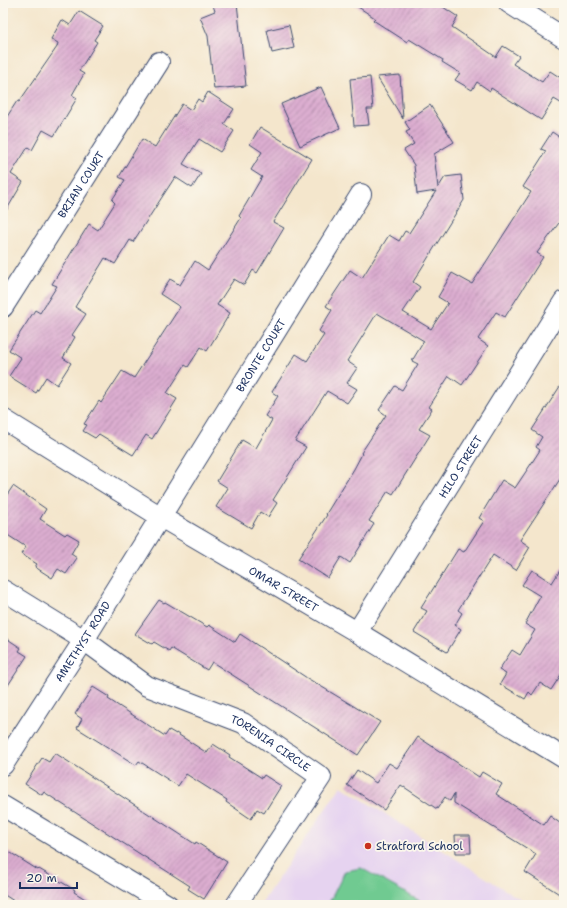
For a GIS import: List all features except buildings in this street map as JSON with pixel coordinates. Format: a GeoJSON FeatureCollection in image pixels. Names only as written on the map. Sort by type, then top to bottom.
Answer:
{"type":"FeatureCollection","features":[{"type":"Feature","properties":{"kind":"street"},"geometry":{"type":"LineString","coordinates":[[509,3],[564,38]]}},
{"type":"Feature","properties":{"kind":"street","name":"BRIAN COURT"},"geometry":{"type":"LineString","coordinates":[[3,308],[159,62]]}},
{"type":"Feature","properties":{"kind":"street","name":"BRONTE COURT"},"geometry":{"type":"LineString","coordinates":[[161,517],[361,194]]}},
{"type":"Feature","properties":{"kind":"street","name":"HILO STREET"},"geometry":{"type":"LineString","coordinates":[[357,632],[564,301]]}},
{"type":"Feature","properties":{"kind":"street","name":"OMAR STREET"},"geometry":{"type":"LineString","coordinates":[[3,419],[161,517],[357,632],[563,757]]}},
{"type":"Feature","properties":{"kind":"street","name":"AMETHYST ROAD"},"geometry":{"type":"LineString","coordinates":[[3,765],[161,517]]}},
{"type":"Feature","properties":{"kind":"street"},"geometry":{"type":"LineString","coordinates":[[3,590],[84,640]]}},
{"type":"Feature","properties":{"kind":"street","name":"TORENIA CIRCLE"},"geometry":{"type":"LineString","coordinates":[[84,640],[147,686],[243,722],[321,777],[236,905]]}},
{"type":"Feature","properties":{"kind":"street"},"geometry":{"type":"LineString","coordinates":[[3,806],[168,905]]}},
{"type":"Feature","properties":{"kind":"shaded area","name":"Stratford School"},"geometry":{"type":"Polygon","coordinates":[[[341,786],[529,905],[260,905],[341,786]]]}},
{"type":"Feature","properties":{"kind":"green space"},"geometry":{"type":"Polygon","coordinates":[[[361,868],[427,905],[328,905],[345,871],[361,868]]]}},
{"type":"Feature","properties":{"kind":"place","name":"Stratford School"},"geometry":{"type":"Point","coordinates":[368,846]}}]}
